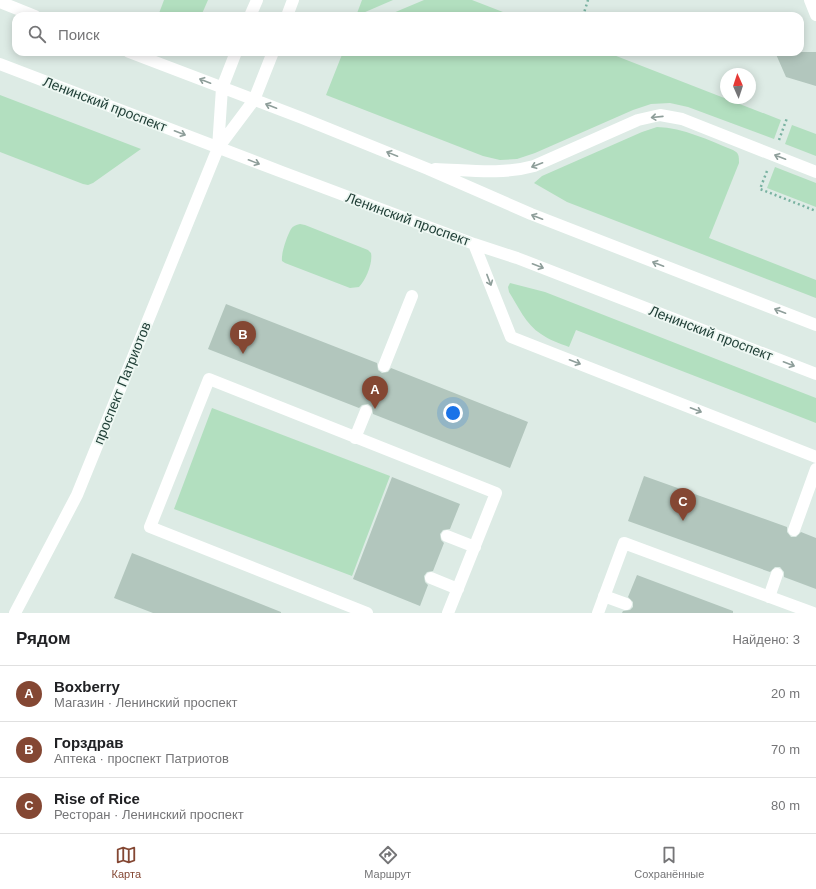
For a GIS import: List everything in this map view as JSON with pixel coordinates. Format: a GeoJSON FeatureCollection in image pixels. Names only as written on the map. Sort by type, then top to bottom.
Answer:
{"type":"FeatureCollection","features":[{"type":"Feature","properties":{"kind":"street"},"geometry":{"type":"LineString","coordinates":[[252,12],[257,0]]}},
{"type":"Feature","properties":{"kind":"street"},"geometry":{"type":"LineString","coordinates":[[288,12],[293,0]]}},
{"type":"Feature","properties":{"kind":"street"},"geometry":{"type":"LineString","coordinates":[[810,0],[816,15]]}},
{"type":"Feature","properties":{"kind":"street"},"geometry":{"type":"LineString","coordinates":[[0,2],[25,12]]}},
{"type":"Feature","properties":{"kind":"street"},"geometry":{"type":"LineString","coordinates":[[139,56],[428,169],[531,214],[816,325]]}},
{"type":"Feature","properties":{"kind":"street","name":"проспект Патриотов"},"geometry":{"type":"LineString","coordinates":[[218,148],[222,88],[234,56]]}},
{"type":"Feature","properties":{"kind":"street","name":"проспект Патриотов"},"geometry":{"type":"LineString","coordinates":[[17,613],[77,495],[218,148],[254,100],[271,56]]}},
{"type":"Feature","properties":{"kind":"street","name":"Ленинский проспект"},"geometry":{"type":"LineString","coordinates":[[0,64],[218,148],[474,244],[517,258],[816,374]]}},
{"type":"Feature","properties":{"kind":"street"},"geometry":{"type":"LineString","coordinates":[[428,169],[502,172],[518,170],[534,166],[638,120],[660,115],[682,119],[816,172]]}},
{"type":"Feature","properties":{"kind":"street"},"geometry":{"type":"LineString","coordinates":[[474,244],[511,337],[816,457]]}},
{"type":"Feature","properties":{"kind":"street"},"geometry":{"type":"LineString","coordinates":[[384,366],[412,296]]}},
{"type":"Feature","properties":{"kind":"street"},"geometry":{"type":"LineString","coordinates":[[367,613],[150,526],[209,379],[496,493],[448,613]]}},
{"type":"Feature","properties":{"kind":"street"},"geometry":{"type":"LineString","coordinates":[[355,438],[366,411]]}},
{"type":"Feature","properties":{"kind":"street"},"geometry":{"type":"LineString","coordinates":[[794,530],[816,469]]}},
{"type":"Feature","properties":{"kind":"street"},"geometry":{"type":"LineString","coordinates":[[447,536],[475,547]]}},
{"type":"Feature","properties":{"kind":"street"},"geometry":{"type":"LineString","coordinates":[[598,613],[624,543],[813,613]]}},
{"type":"Feature","properties":{"kind":"street"},"geometry":{"type":"LineString","coordinates":[[769,596],[777,574]]}},
{"type":"Feature","properties":{"kind":"street"},"geometry":{"type":"LineString","coordinates":[[431,578],[458,589]]}},
{"type":"Feature","properties":{"kind":"street"},"geometry":{"type":"LineString","coordinates":[[604,596],[626,604]]}},
{"type":"Feature","properties":{"kind":"path"},"geometry":{"type":"LineString","coordinates":[[584,12],[588,0]]}},
{"type":"Feature","properties":{"kind":"green space"},"geometry":{"type":"Polygon","coordinates":[[[164,0],[208,0],[203,12],[160,12],[164,0]]]}},
{"type":"Feature","properties":{"kind":"green space"},"geometry":{"type":"Polygon","coordinates":[[[362,0],[393,0],[365,12],[358,12],[362,0]]]}},
{"type":"Feature","properties":{"kind":"green space"},"geometry":{"type":"Polygon","coordinates":[[[424,0],[472,0],[503,12],[396,12],[424,0]]]}},
{"type":"Feature","properties":{"kind":"green space"},"geometry":{"type":"Polygon","coordinates":[[[341,56],[616,56],[720,96],[720,104],[740,104],[781,120],[774,139],[688,107],[670,103],[651,104],[633,110],[535,153],[517,159],[500,160],[483,156],[326,95],[341,56]]]}},
{"type":"Feature","properties":{"kind":"green space"},"geometry":{"type":"Polygon","coordinates":[[[0,95],[141,149],[93,183],[88,185],[83,184],[0,152],[0,95]]]}},
{"type":"Feature","properties":{"kind":"green space"},"geometry":{"type":"Polygon","coordinates":[[[792,125],[816,134],[816,156],[785,144],[792,125]]]}},
{"type":"Feature","properties":{"kind":"green space"},"geometry":{"type":"Polygon","coordinates":[[[657,127],[696,135],[733,150],[738,154],[739,163],[709,238],[816,280],[816,298],[567,202],[534,183],[542,176],[642,132],[657,127]]]}},
{"type":"Feature","properties":{"kind":"green space"},"geometry":{"type":"Polygon","coordinates":[[[775,167],[816,183],[816,207],[767,188],[775,167]]]}},
{"type":"Feature","properties":{"kind":"green space"},"geometry":{"type":"Polygon","coordinates":[[[300,224],[368,250],[371,253],[371,262],[368,271],[359,287],[350,288],[282,261],[283,249],[289,232],[293,227],[300,224]]]}},
{"type":"Feature","properties":{"kind":"green space"},"geometry":{"type":"Polygon","coordinates":[[[510,283],[545,292],[816,398],[816,423],[576,330],[569,347],[551,340],[531,326],[509,292],[508,287],[510,283]]]}},
{"type":"Feature","properties":{"kind":"green space"},"geometry":{"type":"Polygon","coordinates":[[[212,408],[390,476],[352,576],[174,509],[212,408]]]}},
{"type":"Feature","properties":{"kind":"building"},"geometry":{"type":"Polygon","coordinates":[[[804,52],[816,52],[816,86],[786,77],[777,56],[804,56],[804,52]]]}},
{"type":"Feature","properties":{"kind":"building"},"geometry":{"type":"Polygon","coordinates":[[[226,304],[377,363],[378,370],[382,373],[388,372],[391,368],[528,422],[510,468],[373,414],[372,407],[368,404],[362,405],[359,408],[208,349],[226,304]]]}},
{"type":"Feature","properties":{"kind":"building"},"geometry":{"type":"Polygon","coordinates":[[[644,476],[787,527],[787,532],[791,537],[796,537],[801,532],[816,538],[816,589],[784,577],[784,572],[780,567],[775,567],[770,572],[628,521],[644,476]]]}},
{"type":"Feature","properties":{"kind":"building"},"geometry":{"type":"Polygon","coordinates":[[[392,477],[460,504],[450,529],[443,530],[440,534],[441,540],[444,543],[433,571],[427,572],[424,576],[425,582],[428,585],[420,606],[353,579],[392,477]]]}},
{"type":"Feature","properties":{"kind":"building"},"geometry":{"type":"Polygon","coordinates":[[[132,553],[281,613],[153,613],[114,598],[132,553]]]}},
{"type":"Feature","properties":{"kind":"building"},"geometry":{"type":"Polygon","coordinates":[[[637,575],[733,611],[733,613],[622,613],[623,611],[630,610],[633,607],[633,602],[628,597],[637,575]]]}},
{"type":"Feature","properties":{"kind":"place","name":"Горздрав"},"geometry":{"type":"Point","coordinates":[243,354]}},
{"type":"Feature","properties":{"kind":"place","name":"Boxberry"},"geometry":{"type":"Point","coordinates":[375,409]}},
{"type":"Feature","properties":{"kind":"place","name":"Rise of Rice"},"geometry":{"type":"Point","coordinates":[683,521]}}]}
